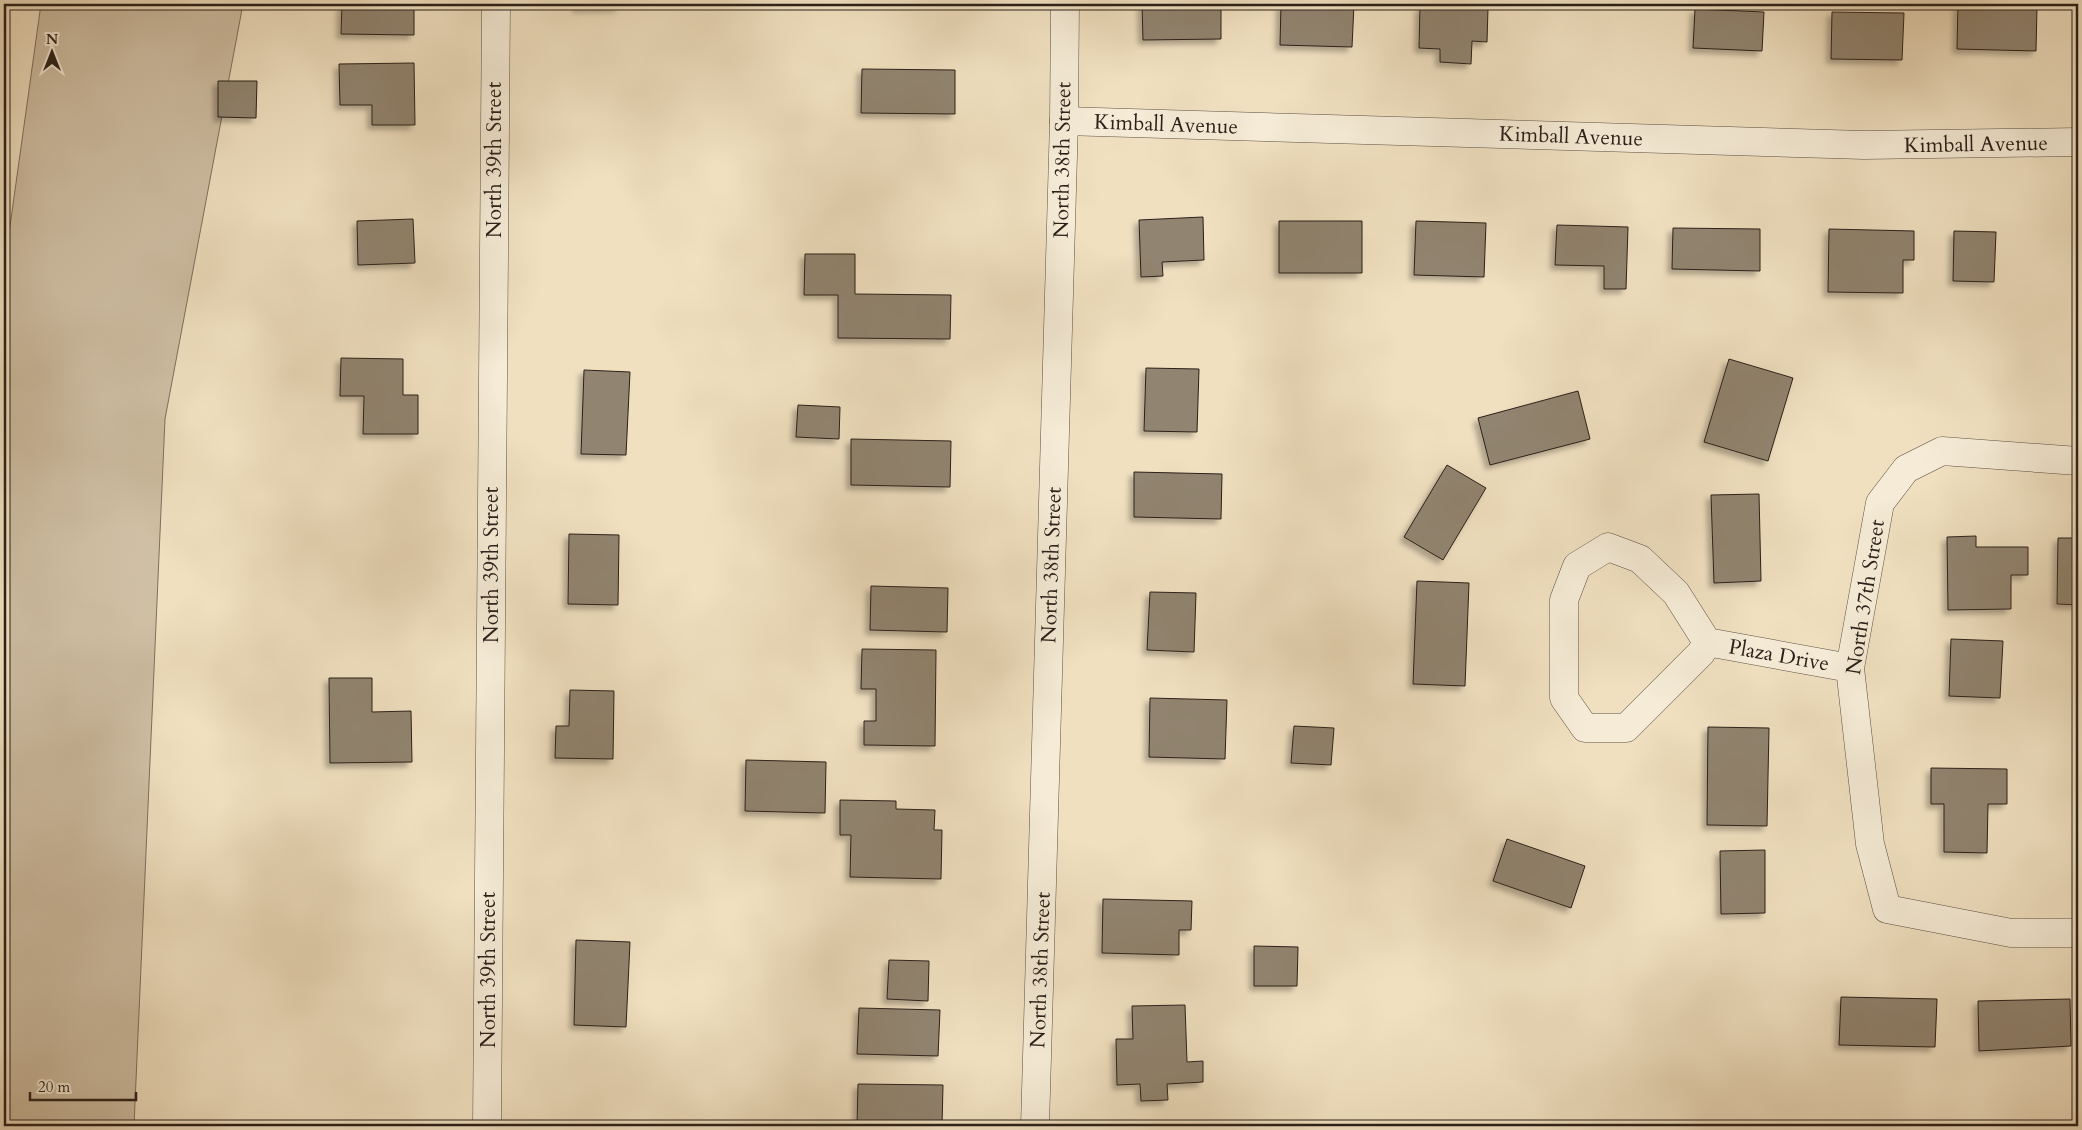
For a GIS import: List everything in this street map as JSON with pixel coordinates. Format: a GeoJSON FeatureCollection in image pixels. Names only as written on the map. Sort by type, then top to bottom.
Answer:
{"type":"FeatureCollection","features":[{"type":"Feature","properties":{"kind":"street","name":"North 39th Street"},"geometry":{"type":"LineString","coordinates":[[487,1126],[496,4]]}},
{"type":"Feature","properties":{"kind":"street","name":"North 38th Street"},"geometry":{"type":"LineString","coordinates":[[1036,1126],[1064,121],[1065,4]]}},
{"type":"Feature","properties":{"kind":"street","name":"Kimball Avenue"},"geometry":{"type":"LineString","coordinates":[[1064,121],[1864,145],[2078,142]]}},
{"type":"Feature","properties":{"kind":"street","name":"North 37th Street"},"geometry":{"type":"LineString","coordinates":[[2078,461],[1942,451],[1906,469],[1880,502],[1850,668],[1870,844],[1887,908],[2010,933],[2078,933]]}},
{"type":"Feature","properties":{"kind":"street","name":"Plaza Drive"},"geometry":{"type":"LineString","coordinates":[[1707,642],[1701,653],[1626,728],[1585,728],[1564,698],[1564,600],[1577,566],[1608,547],[1640,559],[1676,593],[1707,642],[1850,668]]}},
{"type":"Feature","properties":{"kind":"shaded area"},"geometry":{"type":"Polygon","coordinates":[[[41,4],[243,4],[165,419],[134,1126],[4,1126],[4,269],[41,4]]]}},
{"type":"Feature","properties":{"kind":"building"},"geometry":{"type":"Polygon","coordinates":[[[342,4],[414,4],[414,35],[341,34],[342,4]]]}},
{"type":"Feature","properties":{"kind":"building"},"geometry":{"type":"Polygon","coordinates":[[[577,4],[619,4],[620,7],[577,8],[577,4]]]}},
{"type":"Feature","properties":{"kind":"building"},"geometry":{"type":"Polygon","coordinates":[[[1142,4],[1221,4],[1221,39],[1143,40],[1142,4]]]}},
{"type":"Feature","properties":{"kind":"building"},"geometry":{"type":"Polygon","coordinates":[[[1281,4],[1354,4],[1352,47],[1280,45],[1281,4]]]}},
{"type":"Feature","properties":{"kind":"building"},"geometry":{"type":"Polygon","coordinates":[[[1958,4],[2037,6],[2036,51],[1957,49],[1958,4]]]}},
{"type":"Feature","properties":{"kind":"building"},"geometry":{"type":"Polygon","coordinates":[[[1420,6],[1488,8],[1487,42],[1472,41],[1471,64],[1440,62],[1440,49],[1419,48],[1420,6]]]}},
{"type":"Feature","properties":{"kind":"building"},"geometry":{"type":"Polygon","coordinates":[[[1695,9],[1764,12],[1762,51],[1693,48],[1695,9]]]}},
{"type":"Feature","properties":{"kind":"building"},"geometry":{"type":"Polygon","coordinates":[[[1832,12],[1904,13],[1902,60],[1831,59],[1832,12]]]}},
{"type":"Feature","properties":{"kind":"building"},"geometry":{"type":"Polygon","coordinates":[[[414,63],[415,125],[372,125],[372,105],[340,105],[339,64],[414,63]]]}},
{"type":"Feature","properties":{"kind":"building"},"geometry":{"type":"Polygon","coordinates":[[[862,69],[955,70],[955,114],[861,113],[862,69]]]}},
{"type":"Feature","properties":{"kind":"building"},"geometry":{"type":"Polygon","coordinates":[[[218,81],[257,81],[256,118],[218,117],[218,81]]]}},
{"type":"Feature","properties":{"kind":"building"},"geometry":{"type":"Polygon","coordinates":[[[1203,217],[1204,260],[1162,262],[1163,276],[1141,277],[1139,220],[1203,217]]]}},
{"type":"Feature","properties":{"kind":"building"},"geometry":{"type":"Polygon","coordinates":[[[413,219],[415,263],[358,265],[357,221],[413,219]]]}},
{"type":"Feature","properties":{"kind":"building"},"geometry":{"type":"Polygon","coordinates":[[[1279,221],[1362,221],[1362,273],[1279,273],[1279,221]]]}},
{"type":"Feature","properties":{"kind":"building"},"geometry":{"type":"Polygon","coordinates":[[[1416,221],[1486,223],[1484,277],[1414,275],[1416,221]]]}},
{"type":"Feature","properties":{"kind":"building"},"geometry":{"type":"Polygon","coordinates":[[[1557,225],[1628,227],[1626,289],[1604,289],[1604,266],[1555,265],[1557,225]]]}},
{"type":"Feature","properties":{"kind":"building"},"geometry":{"type":"Polygon","coordinates":[[[1673,228],[1760,229],[1760,271],[1672,269],[1673,228]]]}},
{"type":"Feature","properties":{"kind":"building"},"geometry":{"type":"Polygon","coordinates":[[[1829,229],[1914,231],[1914,260],[1903,260],[1903,293],[1828,292],[1829,229]]]}},
{"type":"Feature","properties":{"kind":"building"},"geometry":{"type":"Polygon","coordinates":[[[1954,231],[1996,232],[1994,282],[1953,281],[1954,231]]]}},
{"type":"Feature","properties":{"kind":"building"},"geometry":{"type":"Polygon","coordinates":[[[805,254],[855,254],[855,294],[951,295],[950,339],[838,338],[838,295],[804,295],[805,254]]]}},
{"type":"Feature","properties":{"kind":"building"},"geometry":{"type":"Polygon","coordinates":[[[341,358],[403,359],[403,395],[418,395],[418,434],[363,434],[364,396],[340,396],[341,358]]]}},
{"type":"Feature","properties":{"kind":"building"},"geometry":{"type":"Polygon","coordinates":[[[1729,359],[1793,378],[1768,461],[1704,442],[1729,359]]]}},
{"type":"Feature","properties":{"kind":"building"},"geometry":{"type":"Polygon","coordinates":[[[1146,368],[1199,369],[1197,432],[1144,431],[1146,368]]]}},
{"type":"Feature","properties":{"kind":"building"},"geometry":{"type":"Polygon","coordinates":[[[584,370],[630,372],[626,455],[581,454],[584,370]]]}},
{"type":"Feature","properties":{"kind":"building"},"geometry":{"type":"Polygon","coordinates":[[[1578,391],[1590,439],[1490,465],[1478,418],[1578,391]]]}},
{"type":"Feature","properties":{"kind":"building"},"geometry":{"type":"Polygon","coordinates":[[[798,405],[840,407],[839,439],[796,437],[798,405]]]}},
{"type":"Feature","properties":{"kind":"building"},"geometry":{"type":"Polygon","coordinates":[[[851,439],[951,441],[950,487],[851,485],[851,439]]]}},
{"type":"Feature","properties":{"kind":"building"},"geometry":{"type":"Polygon","coordinates":[[[1447,465],[1486,488],[1443,560],[1404,537],[1447,465]]]}},
{"type":"Feature","properties":{"kind":"building"},"geometry":{"type":"Polygon","coordinates":[[[1134,472],[1222,474],[1221,519],[1134,517],[1134,472]]]}},
{"type":"Feature","properties":{"kind":"building"},"geometry":{"type":"Polygon","coordinates":[[[1759,494],[1761,581],[1714,583],[1711,495],[1759,494]]]}},
{"type":"Feature","properties":{"kind":"building"},"geometry":{"type":"Polygon","coordinates":[[[569,534],[619,535],[618,605],[568,604],[569,534]]]}},
{"type":"Feature","properties":{"kind":"building"},"geometry":{"type":"Polygon","coordinates":[[[1976,536],[1976,547],[2028,547],[2028,575],[2011,575],[2011,609],[1948,610],[1947,537],[1976,536]]]}},
{"type":"Feature","properties":{"kind":"building"},"geometry":{"type":"Polygon","coordinates":[[[2058,538],[2078,538],[2078,605],[2057,604],[2058,538]]]}},
{"type":"Feature","properties":{"kind":"building"},"geometry":{"type":"Polygon","coordinates":[[[1417,581],[1469,583],[1465,686],[1413,684],[1417,581]]]}},
{"type":"Feature","properties":{"kind":"building"},"geometry":{"type":"Polygon","coordinates":[[[871,586],[948,588],[947,632],[870,630],[871,586]]]}},
{"type":"Feature","properties":{"kind":"building"},"geometry":{"type":"Polygon","coordinates":[[[1150,592],[1196,593],[1194,652],[1147,650],[1150,592]]]}},
{"type":"Feature","properties":{"kind":"building"},"geometry":{"type":"Polygon","coordinates":[[[1951,639],[2003,641],[2000,698],[1949,696],[1951,639]]]}},
{"type":"Feature","properties":{"kind":"building"},"geometry":{"type":"Polygon","coordinates":[[[862,649],[936,650],[935,746],[864,745],[864,721],[876,721],[876,689],[861,689],[862,649]]]}},
{"type":"Feature","properties":{"kind":"building"},"geometry":{"type":"Polygon","coordinates":[[[329,678],[372,678],[372,712],[411,711],[412,762],[330,763],[329,678]]]}},
{"type":"Feature","properties":{"kind":"building"},"geometry":{"type":"Polygon","coordinates":[[[570,690],[614,691],[613,759],[555,758],[556,726],[569,726],[570,690]]]}},
{"type":"Feature","properties":{"kind":"building"},"geometry":{"type":"Polygon","coordinates":[[[1150,698],[1227,700],[1225,759],[1149,757],[1150,698]]]}},
{"type":"Feature","properties":{"kind":"building"},"geometry":{"type":"Polygon","coordinates":[[[1294,726],[1334,728],[1331,765],[1291,763],[1294,726]]]}},
{"type":"Feature","properties":{"kind":"building"},"geometry":{"type":"Polygon","coordinates":[[[1708,727],[1769,728],[1767,826],[1707,825],[1708,727]]]}},
{"type":"Feature","properties":{"kind":"building"},"geometry":{"type":"Polygon","coordinates":[[[746,760],[826,762],[825,813],[745,811],[746,760]]]}},
{"type":"Feature","properties":{"kind":"building"},"geometry":{"type":"Polygon","coordinates":[[[1931,768],[2007,769],[2007,804],[1988,804],[1987,853],[1944,852],[1944,804],[1931,804],[1931,768]]]}},
{"type":"Feature","properties":{"kind":"building"},"geometry":{"type":"Polygon","coordinates":[[[840,800],[896,801],[896,809],[935,810],[934,830],[942,830],[941,879],[850,877],[851,835],[840,835],[840,800]]]}},
{"type":"Feature","properties":{"kind":"building"},"geometry":{"type":"Polygon","coordinates":[[[1507,839],[1585,866],[1571,908],[1493,881],[1507,839]]]}},
{"type":"Feature","properties":{"kind":"building"},"geometry":{"type":"Polygon","coordinates":[[[1765,850],[1765,913],[1721,914],[1720,851],[1765,850]]]}},
{"type":"Feature","properties":{"kind":"building"},"geometry":{"type":"Polygon","coordinates":[[[1103,899],[1192,901],[1191,930],[1179,930],[1179,955],[1102,953],[1103,899]]]}},
{"type":"Feature","properties":{"kind":"building"},"geometry":{"type":"Polygon","coordinates":[[[576,940],[630,942],[626,1027],[574,1025],[576,940]]]}},
{"type":"Feature","properties":{"kind":"building"},"geometry":{"type":"Polygon","coordinates":[[[1254,946],[1298,947],[1297,986],[1254,986],[1254,946]]]}},
{"type":"Feature","properties":{"kind":"building"},"geometry":{"type":"Polygon","coordinates":[[[889,960],[929,961],[928,1001],[887,999],[889,960]]]}},
{"type":"Feature","properties":{"kind":"building"},"geometry":{"type":"Polygon","coordinates":[[[1841,997],[1937,999],[1935,1047],[1839,1045],[1841,997]]]}},
{"type":"Feature","properties":{"kind":"building"},"geometry":{"type":"Polygon","coordinates":[[[2070,999],[2071,1046],[1979,1051],[1978,1001],[2070,999]]]}},
{"type":"Feature","properties":{"kind":"building"},"geometry":{"type":"Polygon","coordinates":[[[1185,1005],[1187,1062],[1203,1061],[1203,1082],[1167,1084],[1168,1100],[1141,1101],[1140,1084],[1117,1085],[1116,1039],[1133,1039],[1132,1006],[1185,1005]]]}},
{"type":"Feature","properties":{"kind":"building"},"geometry":{"type":"Polygon","coordinates":[[[859,1008],[940,1010],[938,1056],[857,1054],[859,1008]]]}},
{"type":"Feature","properties":{"kind":"building"},"geometry":{"type":"Polygon","coordinates":[[[858,1084],[943,1085],[942,1126],[857,1126],[858,1084]]]}}]}
